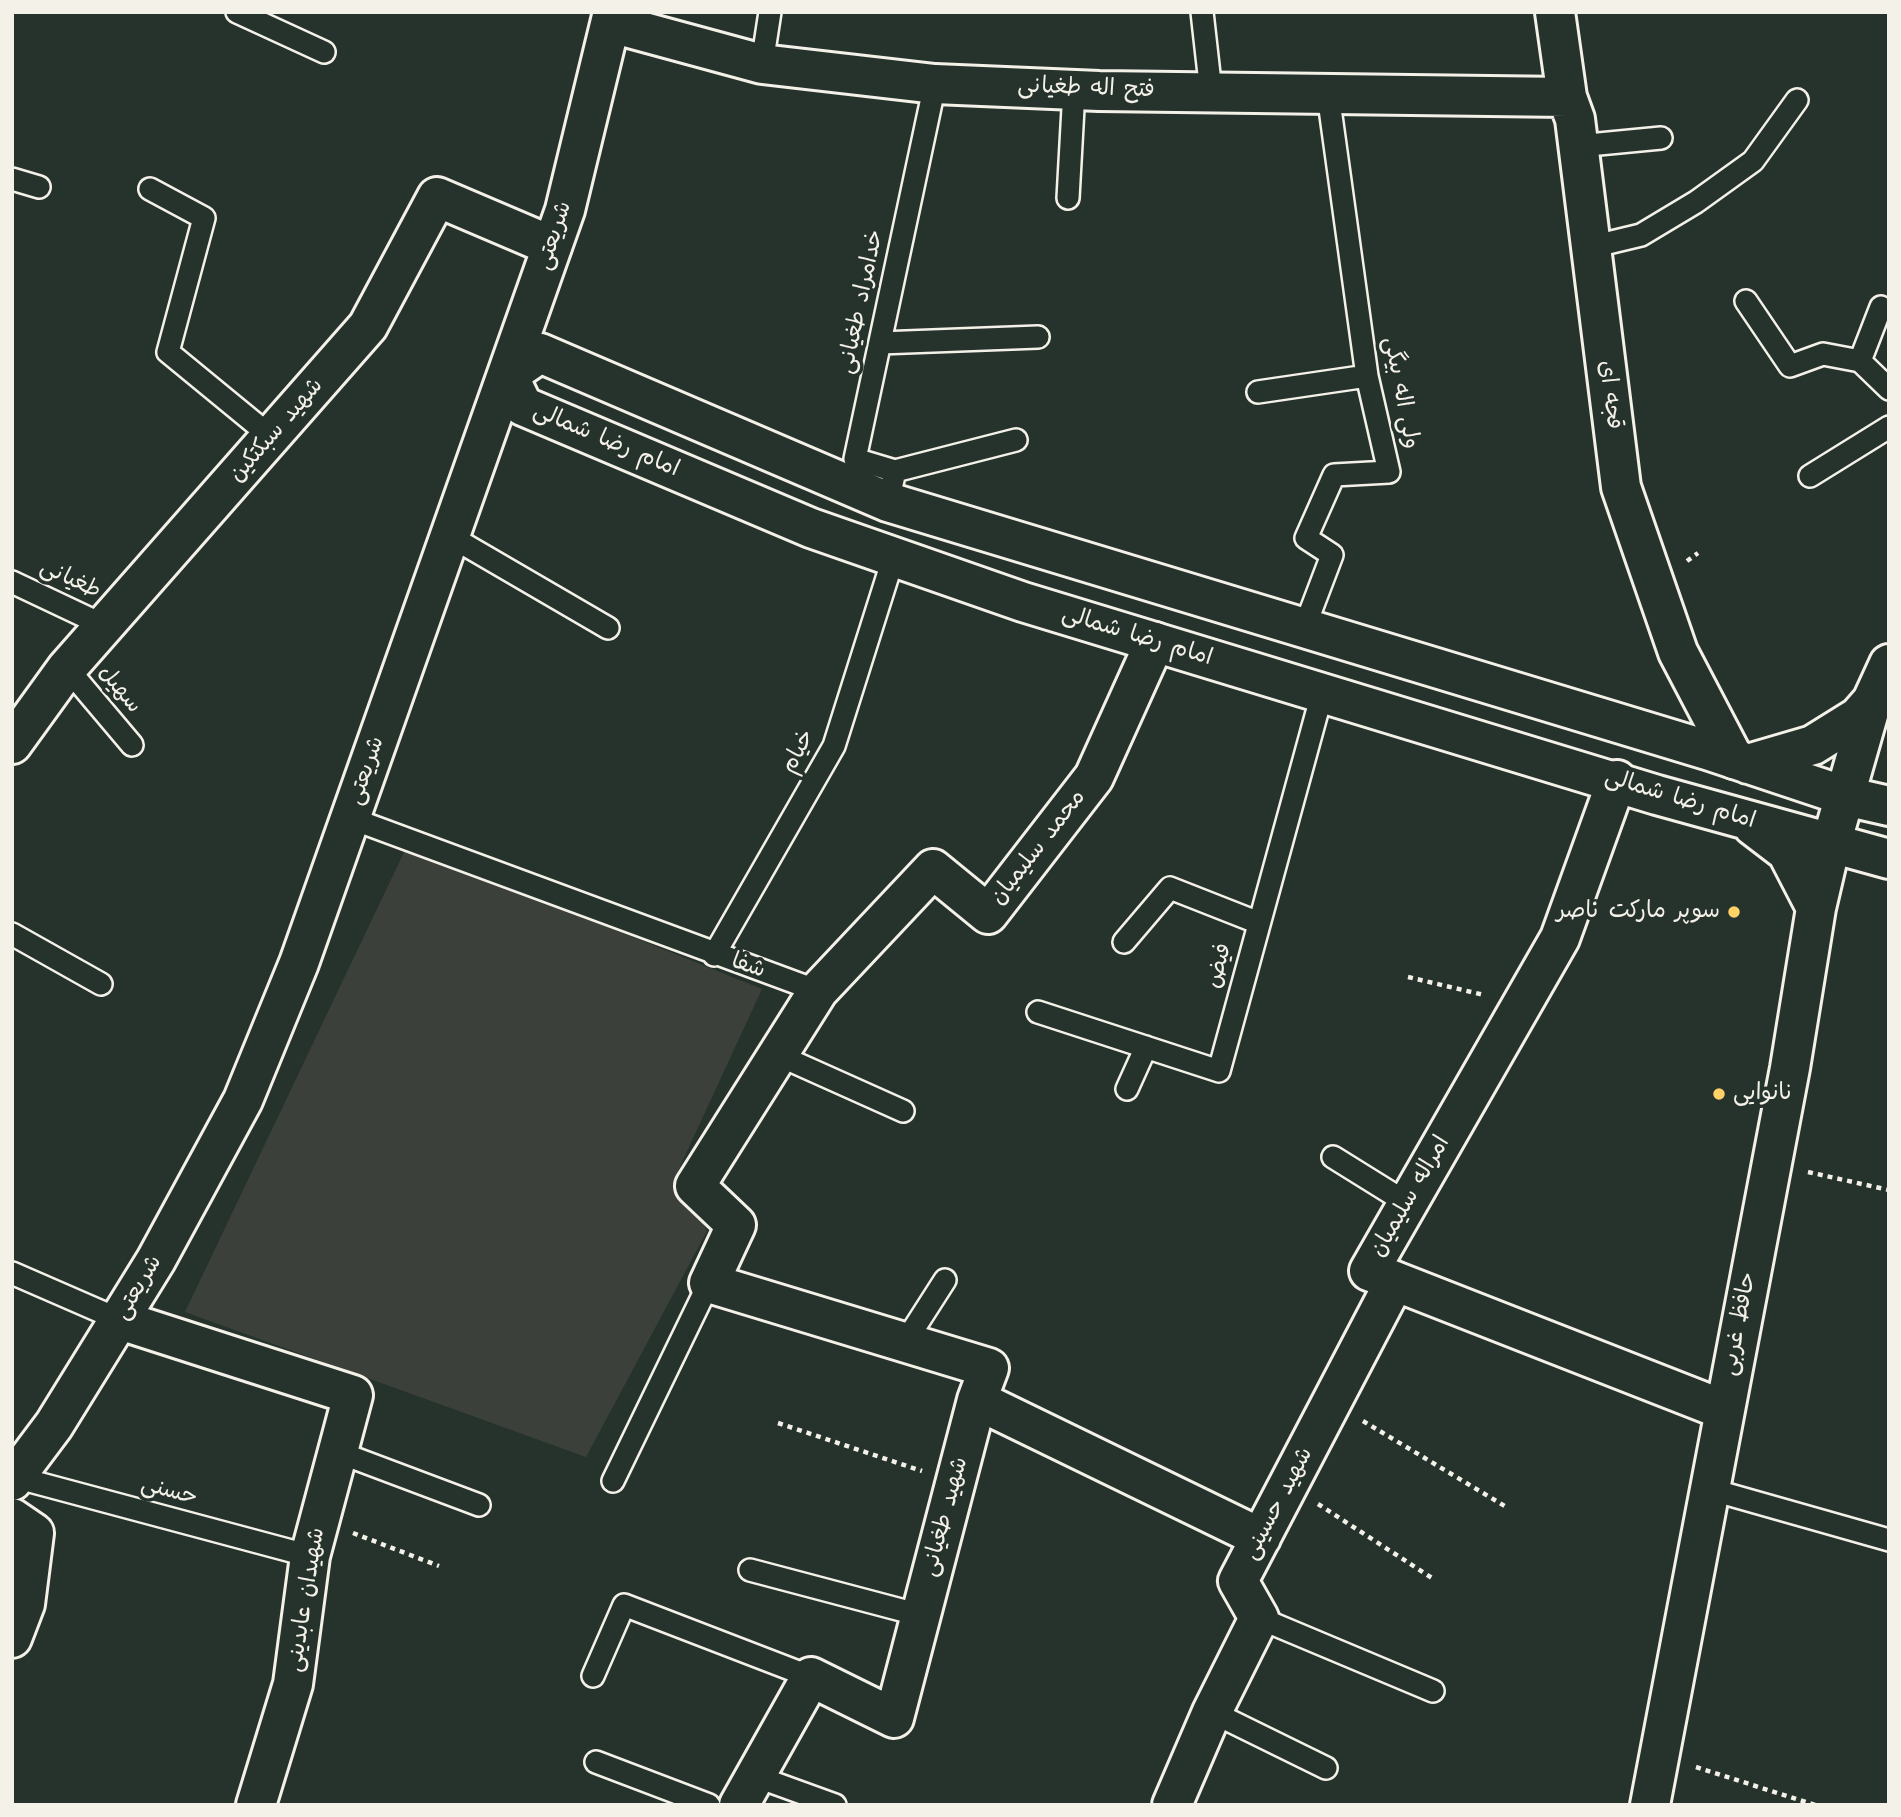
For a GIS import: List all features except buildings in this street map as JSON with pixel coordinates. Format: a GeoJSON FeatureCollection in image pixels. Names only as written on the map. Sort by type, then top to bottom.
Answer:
{"type":"FeatureCollection","features":[{"type":"Feature","properties":{"kind":"street","name":"قجه ای"},"geometry":{"type":"LineString","coordinates":[[1555,12],[1567,97],[1575,118],[1621,487],[1678,652],[1741,761]]}},
{"type":"Feature","properties":{"kind":"street","name":"فتح اله طغیانی"},"geometry":{"type":"LineString","coordinates":[[612,18],[762,64],[935,83],[1074,90],[1567,97]]}},
{"type":"Feature","properties":{"kind":"street","name":"شریعتی"},"geometry":{"type":"LineString","coordinates":[[19,1464],[120,1320],[156,1261],[243,1100],[299,963],[565,210],[612,18]]}},
{"type":"Feature","properties":{"kind":"street","name":"شهید سبکتکین"},"geometry":{"type":"LineString","coordinates":[[12,744],[66,668],[368,326],[437,197],[552,246]]}},
{"type":"Feature","properties":{"kind":"street"},"geometry":{"type":"LineString","coordinates":[[508,375],[540,353],[892,486],[1304,626],[1741,761],[1845,796],[1889,806]]}},
{"type":"Feature","properties":{"kind":"street","name":"امام رضا شمالی"},"geometry":{"type":"LineString","coordinates":[[508,375],[523,406],[811,528],[1023,602],[1322,694],[1757,823],[1889,859]]}},
{"type":"Feature","properties":{"kind":"street","name":"محمد سلیمیان"},"geometry":{"type":"LineString","coordinates":[[818,991],[933,869],[988,914],[1094,778],[1155,642]]}},
{"type":"Feature","properties":{"kind":"street"},"geometry":{"type":"LineString","coordinates":[[1741,761],[1813,745],[1858,717],[1872,701],[1889,664]]}},
{"type":"Feature","properties":{"kind":"street","name":"حافظ غربی"},"geometry":{"type":"LineString","coordinates":[[1650,1805],[1771,1164],[1816,908],[1831,844],[1872,701]]}},
{"type":"Feature","properties":{"kind":"street"},"geometry":{"type":"LineString","coordinates":[[1790,778],[1757,823],[1787,852],[1816,908]]}},
{"type":"Feature","properties":{"kind":"street","name":"امراله سلیمیان"},"geometry":{"type":"LineString","coordinates":[[1617,780],[1560,937],[1368,1271],[1724,1410]]}},
{"type":"Feature","properties":{"kind":"street"},"geometry":{"type":"LineString","coordinates":[[709,1283],[736,1225],[695,1186],[818,991]]}},
{"type":"Feature","properties":{"kind":"street","name":"شهید حسینی"},"geometry":{"type":"LineString","coordinates":[[1259,1618],[1238,1581],[1395,1281]]}},
{"type":"Feature","properties":{"kind":"street","name":"شهید طغیانی"},"geometry":{"type":"LineString","coordinates":[[709,1283],[989,1368],[977,1400],[894,1718],[811,1677]]}},
{"type":"Feature","properties":{"kind":"street","name":"شهیدان عابدینی"},"geometry":{"type":"LineString","coordinates":[[120,1320],[352,1395],[315,1539],[293,1684],[256,1805]]}},
{"type":"Feature","properties":{"kind":"street"},"geometry":{"type":"LineString","coordinates":[[977,1400],[1261,1538]]}},
{"type":"Feature","properties":{"kind":"street"},"geometry":{"type":"LineString","coordinates":[[12,1518],[34,1533],[25,1604],[12,1638]]}},
{"type":"Feature","properties":{"kind":"street"},"geometry":{"type":"LineString","coordinates":[[1172,1805],[1212,1713],[1259,1618]]}},
{"type":"Feature","properties":{"kind":"street"},"geometry":{"type":"LineString","coordinates":[[747,1791],[811,1677]]}},
{"type":"Feature","properties":{"kind":"lane"},"geometry":{"type":"LineString","coordinates":[[237,12],[324,52]]}},
{"type":"Feature","properties":{"kind":"lane"},"geometry":{"type":"LineString","coordinates":[[762,64],[770,12]]}},
{"type":"Feature","properties":{"kind":"lane"},"geometry":{"type":"LineString","coordinates":[[1202,12],[1211,92]]}},
{"type":"Feature","properties":{"kind":"lane","name":"خدامراد طغیانی"},"geometry":{"type":"LineString","coordinates":[[892,486],[856,459],[935,83]]}},
{"type":"Feature","properties":{"kind":"lane"},"geometry":{"type":"LineString","coordinates":[[1068,198],[1074,90]]}},
{"type":"Feature","properties":{"kind":"lane","name":"ولی اله بیگی"},"geometry":{"type":"LineString","coordinates":[[1304,626],[1332,555],[1306,538],[1334,475],[1389,472],[1367,376],[1328,94]]}},
{"type":"Feature","properties":{"kind":"lane"},"geometry":{"type":"LineString","coordinates":[[1591,247],[1641,235],[1696,202],[1753,161],[1797,100]]}},
{"type":"Feature","properties":{"kind":"lane"},"geometry":{"type":"LineString","coordinates":[[1578,146],[1661,138]]}},
{"type":"Feature","properties":{"kind":"lane"},"geometry":{"type":"LineString","coordinates":[[12,179],[39,187]]}},
{"type":"Feature","properties":{"kind":"lane"},"geometry":{"type":"LineString","coordinates":[[150,189],[204,218],[168,352],[269,435]]}},
{"type":"Feature","properties":{"kind":"lane"},"geometry":{"type":"LineString","coordinates":[[1746,301],[1790,366],[1823,354],[1860,361],[1889,389]]}},
{"type":"Feature","properties":{"kind":"lane"},"geometry":{"type":"LineString","coordinates":[[1860,361],[1881,307]]}},
{"type":"Feature","properties":{"kind":"lane"},"geometry":{"type":"LineString","coordinates":[[880,343],[1038,337]]}},
{"type":"Feature","properties":{"kind":"lane"},"geometry":{"type":"LineString","coordinates":[[1258,392],[1367,376]]}},
{"type":"Feature","properties":{"kind":"lane"},"geometry":{"type":"LineString","coordinates":[[1811,476],[1889,427]]}},
{"type":"Feature","properties":{"kind":"lane"},"geometry":{"type":"LineString","coordinates":[[892,486],[1016,440]]}},
{"type":"Feature","properties":{"kind":"lane"},"geometry":{"type":"LineString","coordinates":[[450,536],[608,628]]}},
{"type":"Feature","properties":{"kind":"lane","name":"خیام"},"geometry":{"type":"LineString","coordinates":[[714,955],[834,746],[894,556]]}},
{"type":"Feature","properties":{"kind":"lane","name":"طغیانی"},"geometry":{"type":"LineString","coordinates":[[12,582],[105,626]]}},
{"type":"Feature","properties":{"kind":"lane","name":"سهیل"},"geometry":{"type":"LineString","coordinates":[[66,668],[132,745]]}},
{"type":"Feature","properties":{"kind":"lane","name":"فیض"},"geometry":{"type":"LineString","coordinates":[[1038,1012],[1219,1070],[1322,694]]}},
{"type":"Feature","properties":{"kind":"lane","name":"شفا"},"geometry":{"type":"LineString","coordinates":[[350,818],[714,955],[818,991]]}},
{"type":"Feature","properties":{"kind":"lane"},"geometry":{"type":"LineString","coordinates":[[1124,942],[1170,888],[1259,923]]}},
{"type":"Feature","properties":{"kind":"lane"},"geometry":{"type":"LineString","coordinates":[[12,934],[101,984]]}},
{"type":"Feature","properties":{"kind":"lane"},"geometry":{"type":"LineString","coordinates":[[1127,1089],[1146,1047]]}},
{"type":"Feature","properties":{"kind":"lane"},"geometry":{"type":"LineString","coordinates":[[778,1055],[903,1111]]}},
{"type":"Feature","properties":{"kind":"lane"},"geometry":{"type":"LineString","coordinates":[[1333,1157],[1407,1203]]}},
{"type":"Feature","properties":{"kind":"lane"},"geometry":{"type":"LineString","coordinates":[[12,1273],[120,1320]]}},
{"type":"Feature","properties":{"kind":"lane"},"geometry":{"type":"LineString","coordinates":[[904,1344],[945,1280]]}},
{"type":"Feature","properties":{"kind":"lane"},"geometry":{"type":"LineString","coordinates":[[613,1481],[709,1283]]}},
{"type":"Feature","properties":{"kind":"lane"},"geometry":{"type":"LineString","coordinates":[[338,1452],[479,1505]]}},
{"type":"Feature","properties":{"kind":"lane","name":"حسنی"},"geometry":{"type":"LineString","coordinates":[[19,1464],[315,1539]]}},
{"type":"Feature","properties":{"kind":"lane"},"geometry":{"type":"LineString","coordinates":[[1709,1489],[1889,1540]]}},
{"type":"Feature","properties":{"kind":"lane"},"geometry":{"type":"LineString","coordinates":[[750,1570],[920,1615]]}},
{"type":"Feature","properties":{"kind":"lane"},"geometry":{"type":"LineString","coordinates":[[593,1676],[624,1605],[811,1677]]}},
{"type":"Feature","properties":{"kind":"lane"},"geometry":{"type":"LineString","coordinates":[[1259,1618],[1433,1691]]}},
{"type":"Feature","properties":{"kind":"lane"},"geometry":{"type":"LineString","coordinates":[[1212,1713],[1326,1768]]}},
{"type":"Feature","properties":{"kind":"lane"},"geometry":{"type":"LineString","coordinates":[[596,1762],[709,1805]]}},
{"type":"Feature","properties":{"kind":"lane"},"geometry":{"type":"LineString","coordinates":[[747,1791],[835,1805]]}},
{"type":"Feature","properties":{"kind":"path"},"geometry":{"type":"LineString","coordinates":[[1408,977],[1522,1004]]}},
{"type":"Feature","properties":{"kind":"path"},"geometry":{"type":"LineString","coordinates":[[1771,1164],[1889,1190]]}},
{"type":"Feature","properties":{"kind":"path"},"geometry":{"type":"LineString","coordinates":[[1332,1402],[1508,1508]]}},
{"type":"Feature","properties":{"kind":"path"},"geometry":{"type":"LineString","coordinates":[[778,1423],[956,1482]]}},
{"type":"Feature","properties":{"kind":"path"},"geometry":{"type":"LineString","coordinates":[[1289,1486],[1432,1578]]}},
{"type":"Feature","properties":{"kind":"path"},"geometry":{"type":"LineString","coordinates":[[315,1539],[439,1566]]}},
{"type":"Feature","properties":{"kind":"path"},"geometry":{"type":"LineString","coordinates":[[1658,1755],[1815,1805]]}},
{"type":"Feature","properties":{"kind":"shaded area"},"geometry":{"type":"Polygon","coordinates":[[[407,846],[762,989],[676,1175],[707,1231],[586,1457],[185,1312],[407,846]]]}},
{"type":"Feature","properties":{"kind":"place","name":"سوپر مارکت ناصر"},"geometry":{"type":"Point","coordinates":[1734,912]}},
{"type":"Feature","properties":{"kind":"place","name":"نانوایی"},"geometry":{"type":"Point","coordinates":[1719,1094]}}]}
